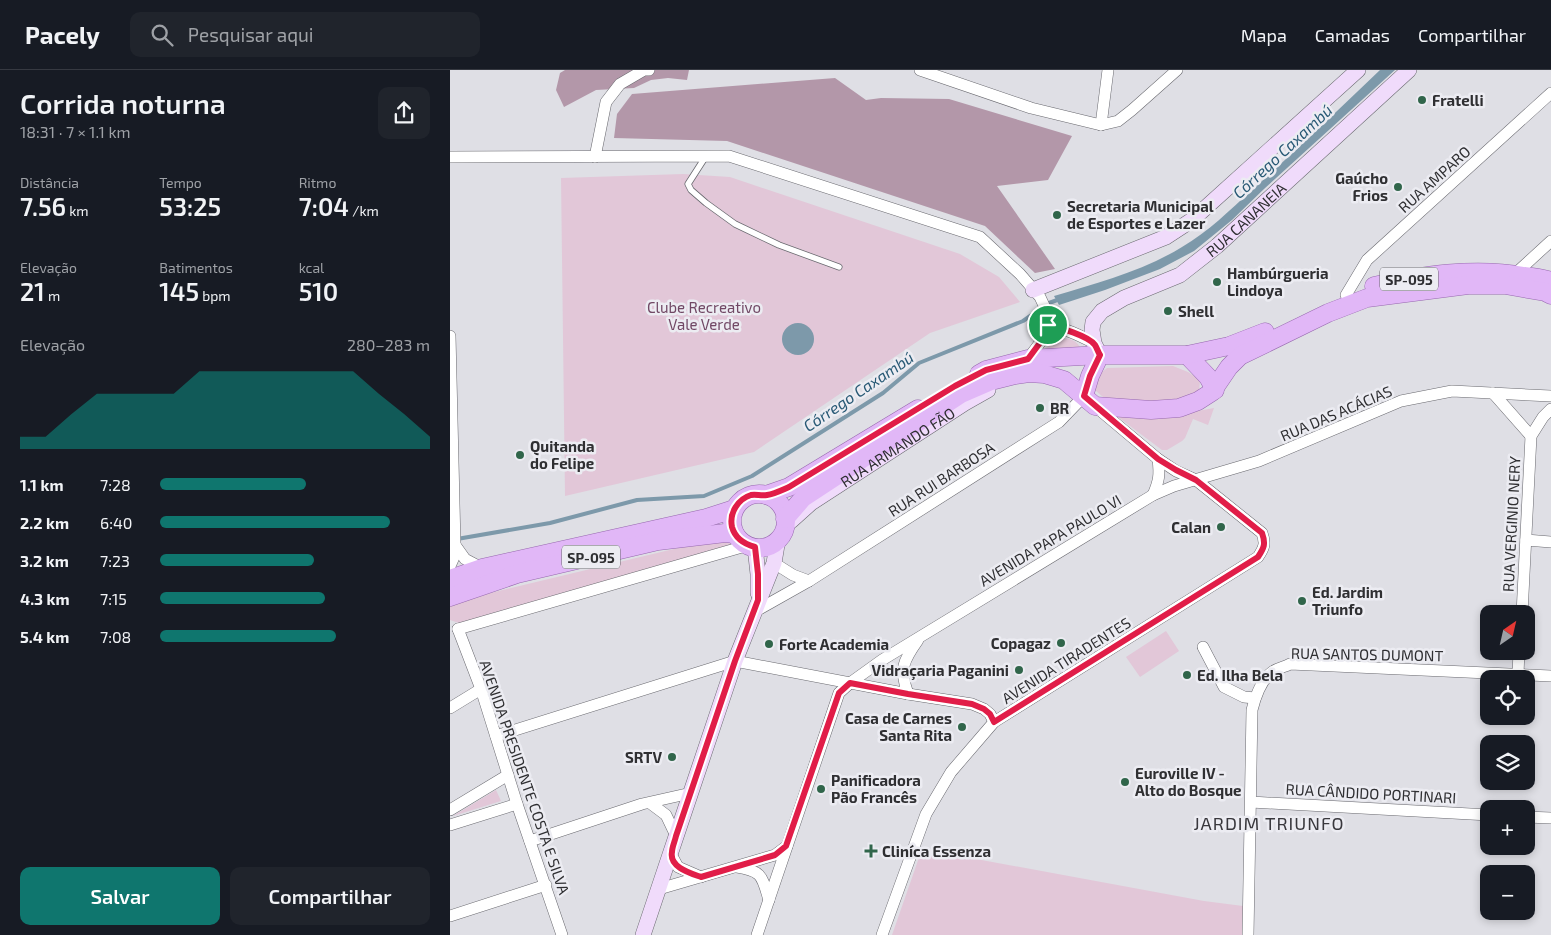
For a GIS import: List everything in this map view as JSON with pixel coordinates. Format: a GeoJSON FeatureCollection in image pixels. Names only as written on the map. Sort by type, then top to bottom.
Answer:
{"type":"FeatureCollection","features":[{"type":"Feature","properties":{"kind":"main road","name":"SP-095"},"geometry":{"type":"LineString","coordinates":[[450,579],[482,568],[706,518],[734,509],[743,499],[750,496],[766,495],[789,487],[986,370],[1028,359],[1097,349],[1187,355],[1230,346],[1275,328],[1324,303],[1364,288],[1403,280],[1465,271],[1502,272],[1551,281]]}},
{"type":"Feature","properties":{"kind":"main road","name":"SP-095"},"geometry":{"type":"LineString","coordinates":[[1090,401],[1151,410],[1179,408],[1198,402],[1215,390],[1228,367],[1240,356],[1328,313],[1367,298],[1468,285],[1505,285],[1551,295]]}},
{"type":"Feature","properties":{"kind":"main road"},"geometry":{"type":"LineString","coordinates":[[1090,401],[1090,376],[1097,349]]}},
{"type":"Feature","properties":{"kind":"main road"},"geometry":{"type":"LineString","coordinates":[[1187,355],[1208,377],[1215,390]]}},
{"type":"Feature","properties":{"kind":"main road"},"geometry":{"type":"LineString","coordinates":[[734,509],[732,527],[740,540],[752,546],[763,547],[771,544],[803,498],[961,394],[990,381],[1029,373],[1044,374],[1064,380],[1090,401]]}},
{"type":"Feature","properties":{"kind":"main road"},"geometry":{"type":"LineString","coordinates":[[766,495],[779,504],[783,511],[783,528]]}},
{"type":"Feature","properties":{"kind":"main road","name":"SP-095"},"geometry":{"type":"LineString","coordinates":[[450,597],[517,574],[658,541],[725,533],[735,534]]}},
{"type":"Feature","properties":{"kind":"street"},"geometry":{"type":"LineString","coordinates":[[595,157],[606,102],[620,84],[644,70],[649,70]]}},
{"type":"Feature","properties":{"kind":"street"},"geometry":{"type":"LineString","coordinates":[[920,70],[1031,108],[1101,125],[1118,121],[1177,70]]}},
{"type":"Feature","properties":{"kind":"street"},"geometry":{"type":"LineString","coordinates":[[1101,125],[1108,70]]}},
{"type":"Feature","properties":{"kind":"street"},"geometry":{"type":"LineString","coordinates":[[1036,294],[1166,237],[1192,220],[1358,70]]}},
{"type":"Feature","properties":{"kind":"street","name":"RUA CANANEIA"},"geometry":{"type":"LineString","coordinates":[[1097,349],[1092,330],[1093,322],[1102,310],[1124,298],[1180,275],[1217,246],[1409,70]]}},
{"type":"Feature","properties":{"kind":"street","name":"RUA AMPARO"},"geometry":{"type":"LineString","coordinates":[[1346,295],[1368,260],[1551,93]]}},
{"type":"Feature","properties":{"kind":"street"},"geometry":{"type":"LineString","coordinates":[[450,158],[729,156],[980,237],[1020,274],[1047,312],[1048,325],[1045,336],[1028,359]]}},
{"type":"Feature","properties":{"kind":"street"},"geometry":{"type":"LineString","coordinates":[[1514,274],[1551,241]]}},
{"type":"Feature","properties":{"kind":"street"},"geometry":{"type":"LineString","coordinates":[[1048,325],[1058,326],[1074,333],[1097,349]]}},
{"type":"Feature","properties":{"kind":"street"},"geometry":{"type":"LineString","coordinates":[[450,336],[451,462],[455,543],[454,557],[450,566]]}},
{"type":"Feature","properties":{"kind":"street","name":"RUA DAS ACÁCIAS"},"geometry":{"type":"LineString","coordinates":[[1196,480],[1259,461],[1401,401],[1452,392],[1551,396]]}},
{"type":"Feature","properties":{"kind":"street","name":"RUA VERGINIO NERY"},"geometry":{"type":"LineString","coordinates":[[1493,393],[1531,436]]}},
{"type":"Feature","properties":{"kind":"street"},"geometry":{"type":"LineString","coordinates":[[1090,401],[1158,459],[1196,480]]}},
{"type":"Feature","properties":{"kind":"street","name":"RUA RUI BARBOSA"},"geometry":{"type":"LineString","coordinates":[[756,606],[808,581],[1090,401]]}},
{"type":"Feature","properties":{"kind":"street","name":"RUA VERGINIO NERY"},"geometry":{"type":"LineString","coordinates":[[1522,605],[1531,436],[1543,417],[1551,409]]}},
{"type":"Feature","properties":{"kind":"street"},"geometry":{"type":"LineString","coordinates":[[1153,495],[1159,483],[1158,459]]}},
{"type":"Feature","properties":{"kind":"street","name":"AVENIDA PAPA PAULO VI"},"geometry":{"type":"LineString","coordinates":[[757,935],[839,693],[850,683],[922,634],[1153,495],[1174,486],[1196,480]]}},
{"type":"Feature","properties":{"kind":"street","name":"AVENIDA TIRADENTES"},"geometry":{"type":"LineString","coordinates":[[882,935],[926,814],[952,772],[994,722],[1258,557],[1265,540],[1262,533],[1196,480]]}},
{"type":"Feature","properties":{"kind":"street"},"geometry":{"type":"LineString","coordinates":[[643,935],[735,661],[774,563],[783,528]]}},
{"type":"Feature","properties":{"kind":"street"},"geometry":{"type":"LineString","coordinates":[[1526,540],[1551,542]]}},
{"type":"Feature","properties":{"kind":"street"},"geometry":{"type":"LineString","coordinates":[[455,543],[465,559],[482,568]]}},
{"type":"Feature","properties":{"kind":"street"},"geometry":{"type":"LineString","coordinates":[[454,627],[752,546],[758,574],[756,606]]}},
{"type":"Feature","properties":{"kind":"street"},"geometry":{"type":"LineString","coordinates":[[774,563],[793,575],[808,581]]}},
{"type":"Feature","properties":{"kind":"street","name":"AVENIDA PRESIDENTE COSTA E SILVA"},"geometry":{"type":"LineString","coordinates":[[454,627],[481,689],[517,804],[562,935]]}},
{"type":"Feature","properties":{"kind":"street","name":"AVENIDA PAPA PAULO VI"},"geometry":{"type":"LineString","coordinates":[[908,694],[902,679],[903,665],[922,634]]}},
{"type":"Feature","properties":{"kind":"street"},"geometry":{"type":"LineString","coordinates":[[1202,647],[1224,687],[1244,697],[1255,698]]}},
{"type":"Feature","properties":{"kind":"street"},"geometry":{"type":"LineString","coordinates":[[496,736],[735,661],[908,694],[972,704],[984,709],[990,714],[994,722]]}},
{"type":"Feature","properties":{"kind":"street","name":"RUA SANTOS DUMONT"},"geometry":{"type":"LineString","coordinates":[[1248,935],[1252,710],[1255,698],[1272,672],[1290,664],[1480,672]]}},
{"type":"Feature","properties":{"kind":"street","name":"RUA SANTOS DUMONT"},"geometry":{"type":"LineString","coordinates":[[1535,675],[1551,676]]}},
{"type":"Feature","properties":{"kind":"street"},"geometry":{"type":"LineString","coordinates":[[450,708],[481,689]]}},
{"type":"Feature","properties":{"kind":"street"},"geometry":{"type":"LineString","coordinates":[[450,810],[508,775]]}},
{"type":"Feature","properties":{"kind":"street"},"geometry":{"type":"LineString","coordinates":[[530,841],[650,803],[691,793]]}},
{"type":"Feature","properties":{"kind":"street","name":"RUA CÂNDIDO PORTINARI"},"geometry":{"type":"LineString","coordinates":[[1251,802],[1480,815]]}},
{"type":"Feature","properties":{"kind":"street"},"geometry":{"type":"LineString","coordinates":[[650,803],[666,815],[676,836]]}},
{"type":"Feature","properties":{"kind":"street"},"geometry":{"type":"LineString","coordinates":[[450,825],[517,804]]}},
{"type":"Feature","properties":{"kind":"street"},"geometry":{"type":"LineString","coordinates":[[1535,817],[1551,818]]}},
{"type":"Feature","properties":{"kind":"street"},"geometry":{"type":"LineString","coordinates":[[659,889],[775,855],[786,846]]}},
{"type":"Feature","properties":{"kind":"street"},"geometry":{"type":"LineString","coordinates":[[671,854],[678,867],[701,877]]}},
{"type":"Feature","properties":{"kind":"street"},"geometry":{"type":"LineString","coordinates":[[736,867],[751,870],[762,877],[768,900]]}},
{"type":"Feature","properties":{"kind":"street"},"geometry":{"type":"LineString","coordinates":[[450,916],[546,885]]}},
{"type":"Feature","properties":{"kind":"lane"},"geometry":{"type":"LineString","coordinates":[[706,156],[688,184],[691,190],[706,203],[735,224],[779,244],[839,267]]}},
{"type":"Feature","properties":{"kind":"green space","name":"Clube Recreativo Vale Verde"},"geometry":{"type":"Polygon","coordinates":[[[683,174],[730,177],[960,254],[999,277],[1020,302],[930,333],[754,452],[565,496],[561,178],[683,174]]]}},
{"type":"Feature","properties":{"kind":"green space"},"geometry":{"type":"Polygon","coordinates":[[[1057,338],[1073,340],[1080,347],[1079,350],[1039,352],[1057,338]]]}},
{"type":"Feature","properties":{"kind":"green space"},"geometry":{"type":"Polygon","coordinates":[[[1173,366],[1188,372],[1200,380],[1199,392],[1187,398],[1166,403],[1111,400],[1103,397],[1095,390],[1098,378],[1107,368],[1173,366]]]}},
{"type":"Feature","properties":{"kind":"green space"},"geometry":{"type":"Polygon","coordinates":[[[1214,408],[1208,425],[1193,419],[1185,438],[1167,450],[1162,450],[1114,414],[1176,415],[1214,408]]]}},
{"type":"Feature","properties":{"kind":"green space"},"geometry":{"type":"Polygon","coordinates":[[[727,540],[738,545],[462,624],[450,620],[450,603],[707,541],[727,540]]]}},
{"type":"Feature","properties":{"kind":"green space"},"geometry":{"type":"Polygon","coordinates":[[[1166,631],[1179,651],[1140,677],[1126,657],[1166,631]]]}},
{"type":"Feature","properties":{"kind":"green space"},"geometry":{"type":"Polygon","coordinates":[[[496,790],[501,801],[453,816],[496,790]]]}},
{"type":"Feature","properties":{"kind":"green space"},"geometry":{"type":"Polygon","coordinates":[[[922,849],[1204,901],[1243,906],[1242,935],[892,935],[922,849]]]}},
{"type":"Feature","properties":{"kind":"shaded area"},"geometry":{"type":"Polygon","coordinates":[[[565,70],[689,70],[687,80],[668,78],[651,80],[634,88],[596,90],[564,107],[556,90],[560,73],[565,70]]]}},
{"type":"Feature","properties":{"kind":"shaded area"},"geometry":{"type":"Polygon","coordinates":[[[835,78],[866,100],[881,98],[949,99],[1072,136],[1048,180],[997,186],[1055,269],[1035,273],[985,226],[727,141],[614,138],[617,114],[632,94],[835,78]]]}},
{"type":"Feature","properties":{"kind":"water"},"geometry":{"type":"Polygon","coordinates":[[[1380,70],[1395,70],[1232,220],[1194,251],[1160,269],[1059,305],[1054,296],[1136,270],[1182,247],[1201,235],[1285,160],[1380,70]]]}},
{"type":"Feature","properties":{"kind":"water"},"geometry":{"type":"Polygon","coordinates":[[[798,323],[804,324],[809,328],[813,333],[813,345],[809,350],[804,354],[798,355],[792,354],[787,350],[783,345],[782,339],[783,333],[787,328],[792,324],[798,323]]]}},
{"type":"Feature","properties":{"kind":"waterway","name":"Córrego Caxambú"},"geometry":{"type":"LineString","coordinates":[[457,539],[550,523],[637,500],[704,496],[752,476],[883,393],[919,363],[1023,321],[1049,303],[1060,299]]}},
{"type":"Feature","properties":{"kind":"place","name":"Fratelli"},"geometry":{"type":"Point","coordinates":[1422,100]}},
{"type":"Feature","properties":{"kind":"place","name":"Gaúcho Frios"},"geometry":{"type":"Point","coordinates":[1398,187]}},
{"type":"Feature","properties":{"kind":"place","name":"Secretaria Municipal de Esportes e Lazer"},"geometry":{"type":"Point","coordinates":[1057,215]}},
{"type":"Feature","properties":{"kind":"place","name":"Hambúrgueria Lindoya"},"geometry":{"type":"Point","coordinates":[1217,282]}},
{"type":"Feature","properties":{"kind":"place","name":"Shell"},"geometry":{"type":"Point","coordinates":[1168,311]}},
{"type":"Feature","properties":{"kind":"place","name":"BR"},"geometry":{"type":"Point","coordinates":[1040,408]}},
{"type":"Feature","properties":{"kind":"place","name":"Quitanda do Felipe"},"geometry":{"type":"Point","coordinates":[520,455]}},
{"type":"Feature","properties":{"kind":"place","name":"Calan"},"geometry":{"type":"Point","coordinates":[1221,527]}},
{"type":"Feature","properties":{"kind":"place","name":"Ed. Jardim Triunfo"},"geometry":{"type":"Point","coordinates":[1302,601]}},
{"type":"Feature","properties":{"kind":"place","name":"Copagaz"},"geometry":{"type":"Point","coordinates":[1061,643]}},
{"type":"Feature","properties":{"kind":"place","name":"Forte Academia"},"geometry":{"type":"Point","coordinates":[769,644]}},
{"type":"Feature","properties":{"kind":"place","name":"Vidraçaria Paganini"},"geometry":{"type":"Point","coordinates":[1019,670]}},
{"type":"Feature","properties":{"kind":"place","name":"Ed. Ilha Bela"},"geometry":{"type":"Point","coordinates":[1187,675]}},
{"type":"Feature","properties":{"kind":"place","name":"Casa de Carnes Santa Rita"},"geometry":{"type":"Point","coordinates":[962,727]}},
{"type":"Feature","properties":{"kind":"place","name":"SRTV"},"geometry":{"type":"Point","coordinates":[672,757]}},
{"type":"Feature","properties":{"kind":"place","name":"Euroville IV - Alto do Bosque"},"geometry":{"type":"Point","coordinates":[1125,782]}},
{"type":"Feature","properties":{"kind":"place","name":"Panificadora Pão Francês"},"geometry":{"type":"Point","coordinates":[821,789]}},
{"type":"Feature","properties":{"kind":"place","name":"Cliníca Essenza"},"geometry":{"type":"Point","coordinates":[871,851]}},
{"type":"Feature","properties":{"kind":"district","name":"JARDIM TRIUNFO"},"geometry":{"type":"Point","coordinates":[1269,823]}},
{"type":"Feature","properties":{"kind":"route"},"geometry":{"type":"LineString","coordinates":[[1048,325],[1058,326],[1094,343],[1100,355],[1090,376],[1084,396],[1158,459],[1196,480],[1262,533],[1265,540],[1258,557],[994,722],[990,714],[984,709],[972,704],[850,683],[839,693],[786,846],[781,852],[701,877],[678,867],[671,854],[676,836],[735,661],[758,600],[755,547],[740,540],[735,534],[732,527],[734,509],[743,499],[750,496],[766,495],[789,487],[955,386],[986,370],[1028,359],[1045,336],[1048,325]]}}]}
